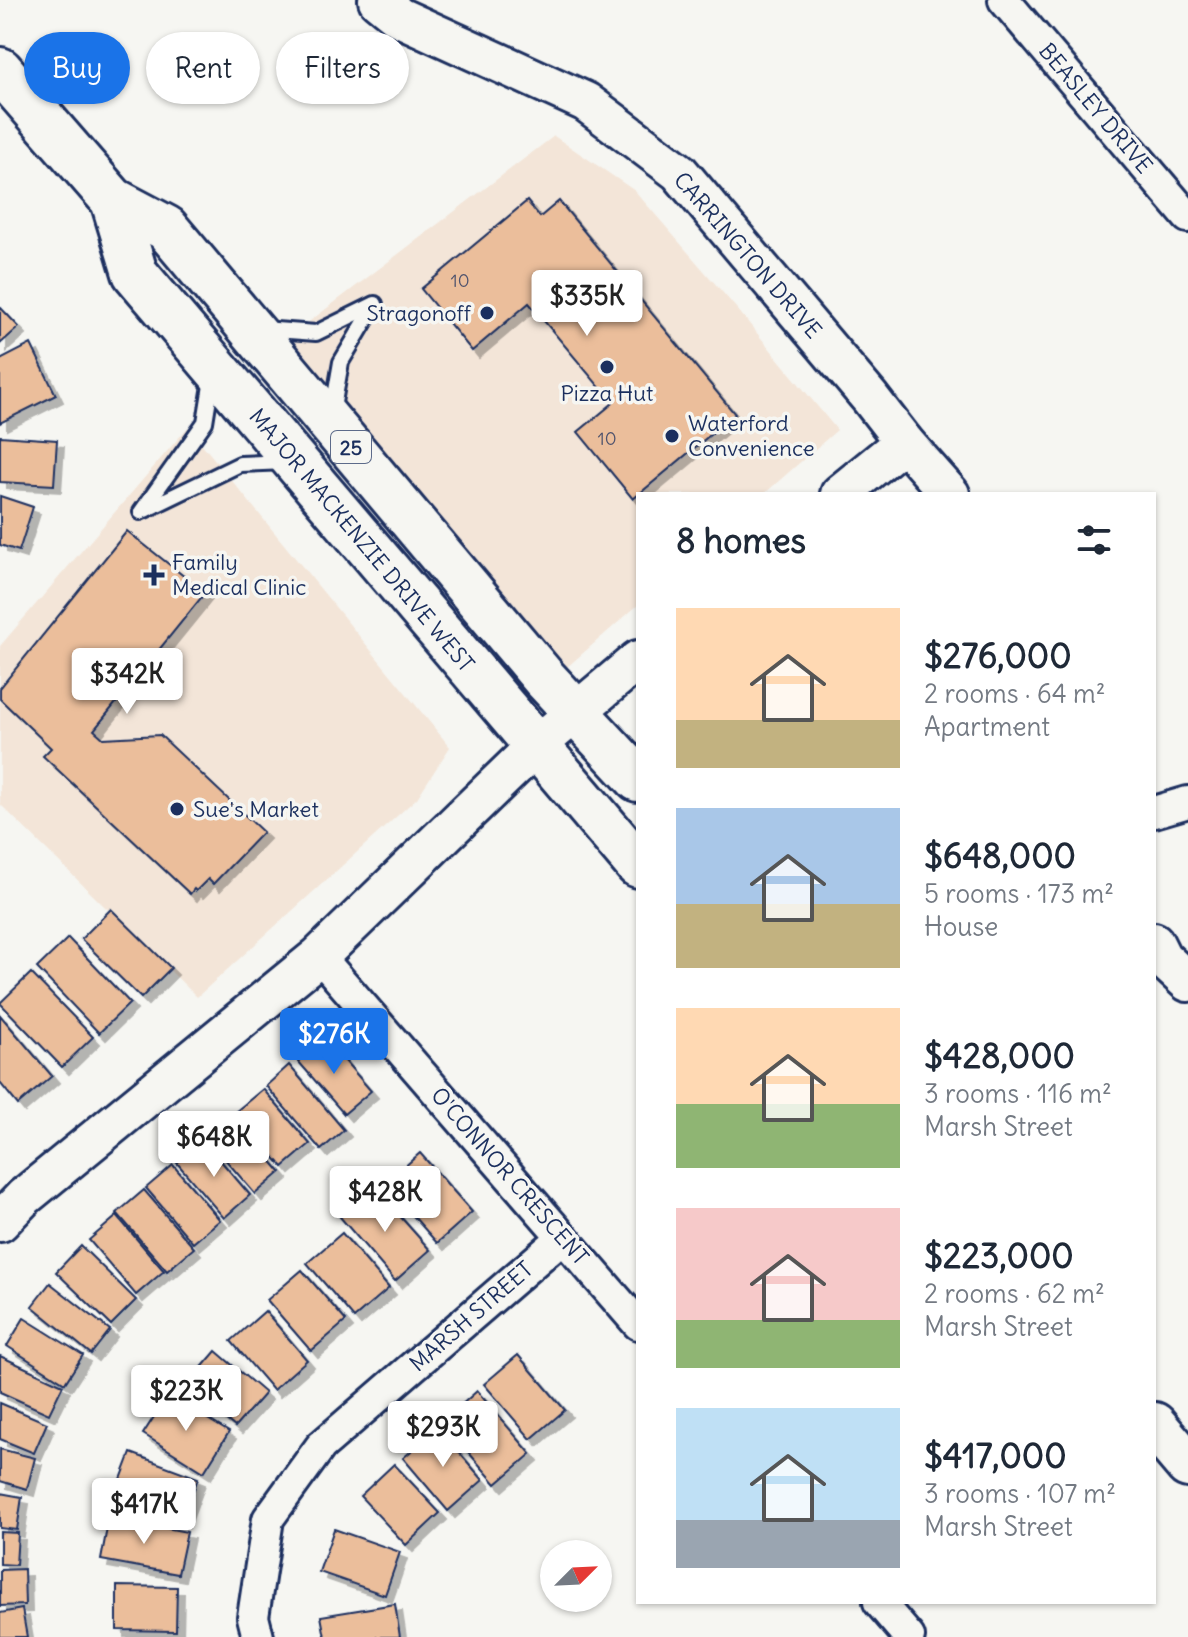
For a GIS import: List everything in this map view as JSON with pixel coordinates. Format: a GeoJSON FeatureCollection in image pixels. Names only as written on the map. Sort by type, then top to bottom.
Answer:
{"type":"FeatureCollection","features":[{"type":"Feature","properties":{"kind":"main road","name":"MAJOR MACKENZIE DRIVE WEST"},"geometry":{"type":"LineString","coordinates":[[0,70],[113,200],[166,228],[544,678],[636,777]]}},
{"type":"Feature","properties":{"kind":"main road","name":"MAJOR MACKENZIE DRIVE WEST"},"geometry":{"type":"LineString","coordinates":[[113,200],[135,273],[636,863]]}},
{"type":"Feature","properties":{"kind":"main road"},"geometry":{"type":"LineString","coordinates":[[1156,1427],[1188,1465]]}},
{"type":"Feature","properties":{"kind":"street","name":"CARRINGTON DRIVE"},"geometry":{"type":"LineString","coordinates":[[378,0],[399,17],[586,102],[679,172],[948,492]]}},
{"type":"Feature","properties":{"kind":"street","name":"BEASLEY DRIVE"},"geometry":{"type":"LineString","coordinates":[[1004,0],[1188,217]]}},
{"type":"Feature","properties":{"kind":"street"},"geometry":{"type":"LineString","coordinates":[[842,492],[904,442]]}},
{"type":"Feature","properties":{"kind":"street"},"geometry":{"type":"LineString","coordinates":[[0,1222],[24,1197],[319,956],[537,745],[636,662]]}},
{"type":"Feature","properties":{"kind":"street"},"geometry":{"type":"LineString","coordinates":[[1156,811],[1188,802]]}},
{"type":"Feature","properties":{"kind":"street"},"geometry":{"type":"LineString","coordinates":[[1156,946],[1162,958],[1188,982]]}},
{"type":"Feature","properties":{"kind":"street","name":"O'CONNOR CRESCENT"},"geometry":{"type":"LineString","coordinates":[[319,956],[636,1322]]}},
{"type":"Feature","properties":{"kind":"street","name":"MARSH STREET"},"geometry":{"type":"LineString","coordinates":[[258,1637],[253,1617],[268,1519],[321,1446],[563,1237]]}},
{"type":"Feature","properties":{"kind":"street"},"geometry":{"type":"LineString","coordinates":[[881,1604],[909,1637]]}},
{"type":"Feature","properties":{"kind":"lane"},"geometry":{"type":"LineString","coordinates":[[251,329],[316,333],[375,304],[341,362],[331,423]]}},
{"type":"Feature","properties":{"kind":"lane"},"geometry":{"type":"LineString","coordinates":[[214,366],[205,422],[141,512],[240,464],[295,461]]}},
{"type":"Feature","properties":{"kind":"shaded area"},"geometry":{"type":"Polygon","coordinates":[[[554,136],[635,191],[837,430],[766,492],[636,492],[636,607],[566,668],[289,337],[554,136]]]}},
{"type":"Feature","properties":{"kind":"shaded area"},"geometry":{"type":"Polygon","coordinates":[[[188,427],[450,747],[417,798],[197,997],[0,804],[0,646],[188,427]]]}},
{"type":"Feature","properties":{"kind":"building"},"geometry":{"type":"Polygon","coordinates":[[[527,201],[540,217],[559,201],[735,414],[641,492],[636,492],[633,499],[578,432],[613,403],[529,303],[472,351],[421,289],[527,201]]]}},
{"type":"Feature","properties":{"kind":"building"},"geometry":{"type":"Polygon","coordinates":[[[0,307],[19,327],[0,344],[0,307]]]}},
{"type":"Feature","properties":{"kind":"building"},"geometry":{"type":"Polygon","coordinates":[[[31,344],[56,395],[0,423],[0,360],[31,344]]]}},
{"type":"Feature","properties":{"kind":"building"},"geometry":{"type":"Polygon","coordinates":[[[0,436],[57,440],[54,485],[0,482],[0,436]]]}},
{"type":"Feature","properties":{"kind":"building"},"geometry":{"type":"Polygon","coordinates":[[[0,496],[33,507],[19,551],[0,545],[0,496]]]}},
{"type":"Feature","properties":{"kind":"building"},"geometry":{"type":"Polygon","coordinates":[[[127,531],[205,593],[94,730],[103,738],[160,735],[263,832],[213,884],[208,879],[190,894],[43,756],[51,748],[0,699],[0,688],[127,531]]]}},
{"type":"Feature","properties":{"kind":"building"},"geometry":{"type":"Polygon","coordinates":[[[111,909],[171,968],[141,998],[81,939],[111,909]]]}},
{"type":"Feature","properties":{"kind":"building"},"geometry":{"type":"Polygon","coordinates":[[[68,938],[130,1003],[99,1033],[37,968],[68,938]]]}},
{"type":"Feature","properties":{"kind":"building"},"geometry":{"type":"Polygon","coordinates":[[[31,973],[93,1037],[62,1067],[0,1003],[31,973]]]}},
{"type":"Feature","properties":{"kind":"building"},"geometry":{"type":"Polygon","coordinates":[[[0,1015],[52,1076],[18,1105],[0,1083],[0,1015]]]}},
{"type":"Feature","properties":{"kind":"building"},"geometry":{"type":"Polygon","coordinates":[[[325,1038],[371,1091],[344,1114],[298,1061],[325,1038]]]}},
{"type":"Feature","properties":{"kind":"building"},"geometry":{"type":"Polygon","coordinates":[[[289,1065],[344,1130],[321,1150],[266,1086],[289,1065]]]}},
{"type":"Feature","properties":{"kind":"building"},"geometry":{"type":"Polygon","coordinates":[[[263,1089],[310,1144],[283,1167],[235,1112],[263,1089]]]}},
{"type":"Feature","properties":{"kind":"building"},"geometry":{"type":"Polygon","coordinates":[[[232,1115],[281,1172],[255,1194],[206,1137],[232,1115]]]}},
{"type":"Feature","properties":{"kind":"building"},"geometry":{"type":"Polygon","coordinates":[[[203,1140],[250,1195],[224,1218],[177,1163],[203,1140]]]}},
{"type":"Feature","properties":{"kind":"building"},"geometry":{"type":"Polygon","coordinates":[[[420,1153],[472,1212],[437,1243],[385,1184],[420,1153]]]}},
{"type":"Feature","properties":{"kind":"building"},"geometry":{"type":"Polygon","coordinates":[[[173,1165],[220,1220],[193,1243],[146,1188],[173,1165]]]}},
{"type":"Feature","properties":{"kind":"building"},"geometry":{"type":"Polygon","coordinates":[[[374,1187],[430,1250],[395,1281],[340,1217],[374,1187]]]}},
{"type":"Feature","properties":{"kind":"building"},"geometry":{"type":"Polygon","coordinates":[[[144,1190],[194,1248],[167,1271],[117,1213],[144,1190]]]}},
{"type":"Feature","properties":{"kind":"building"},"geometry":{"type":"Polygon","coordinates":[[[117,1216],[164,1271],[136,1295],[89,1240],[117,1216]]]}},
{"type":"Feature","properties":{"kind":"building"},"geometry":{"type":"Polygon","coordinates":[[[342,1233],[389,1288],[354,1318],[307,1263],[342,1233]]]}},
{"type":"Feature","properties":{"kind":"building"},"geometry":{"type":"Polygon","coordinates":[[[81,1246],[136,1300],[111,1325],[56,1272],[81,1246]]]}},
{"type":"Feature","properties":{"kind":"building"},"geometry":{"type":"Polygon","coordinates":[[[302,1270],[346,1321],[311,1351],[267,1300],[302,1270]]]}},
{"type":"Feature","properties":{"kind":"building"},"geometry":{"type":"Polygon","coordinates":[[[50,1283],[110,1330],[91,1354],[32,1306],[50,1283]]]}},
{"type":"Feature","properties":{"kind":"building"},"geometry":{"type":"Polygon","coordinates":[[[265,1311],[307,1360],[273,1390],[231,1341],[265,1311]]]}},
{"type":"Feature","properties":{"kind":"building"},"geometry":{"type":"Polygon","coordinates":[[[24,1318],[83,1355],[65,1383],[7,1346],[24,1318]]]}},
{"type":"Feature","properties":{"kind":"building"},"geometry":{"type":"Polygon","coordinates":[[[216,1351],[265,1393],[235,1427],[186,1386],[216,1351]]]}},
{"type":"Feature","properties":{"kind":"building"},"geometry":{"type":"Polygon","coordinates":[[[518,1355],[565,1410],[531,1439],[484,1384],[518,1355]]]}},
{"type":"Feature","properties":{"kind":"building"},"geometry":{"type":"Polygon","coordinates":[[[0,1356],[63,1385],[49,1414],[0,1392],[0,1356]]]}},
{"type":"Feature","properties":{"kind":"building"},"geometry":{"type":"Polygon","coordinates":[[[477,1391],[531,1454],[496,1484],[442,1422],[477,1391]]]}},
{"type":"Feature","properties":{"kind":"building"},"geometry":{"type":"Polygon","coordinates":[[[168,1395],[229,1432],[204,1472],[143,1434],[168,1395]]]}},
{"type":"Feature","properties":{"kind":"building"},"geometry":{"type":"Polygon","coordinates":[[[0,1403],[47,1423],[34,1453],[0,1439],[0,1403]]]}},
{"type":"Feature","properties":{"kind":"building"},"geometry":{"type":"Polygon","coordinates":[[[438,1428],[483,1480],[448,1511],[403,1458],[438,1428]]]}},
{"type":"Feature","properties":{"kind":"building"},"geometry":{"type":"Polygon","coordinates":[[[0,1449],[35,1458],[27,1489],[0,1481],[0,1449]]]}},
{"type":"Feature","properties":{"kind":"building"},"geometry":{"type":"Polygon","coordinates":[[[131,1453],[198,1478],[182,1521],[115,1495],[131,1453]]]}},
{"type":"Feature","properties":{"kind":"building"},"geometry":{"type":"Polygon","coordinates":[[[394,1464],[440,1513],[406,1545],[360,1496],[394,1464]]]}},
{"type":"Feature","properties":{"kind":"building"},"geometry":{"type":"Polygon","coordinates":[[[0,1493],[22,1497],[17,1530],[0,1528],[0,1493]]]}},
{"type":"Feature","properties":{"kind":"building"},"geometry":{"type":"Polygon","coordinates":[[[109,1517],[187,1532],[178,1574],[101,1560],[109,1517]]]}},
{"type":"Feature","properties":{"kind":"building"},"geometry":{"type":"Polygon","coordinates":[[[334,1529],[400,1552],[385,1595],[319,1572],[334,1529]]]}},
{"type":"Feature","properties":{"kind":"building"},"geometry":{"type":"Polygon","coordinates":[[[0,1532],[18,1533],[16,1565],[0,1564],[0,1532]]]}},
{"type":"Feature","properties":{"kind":"building"},"geometry":{"type":"Polygon","coordinates":[[[24,1569],[25,1605],[0,1606],[0,1570],[24,1569]]]}},
{"type":"Feature","properties":{"kind":"building"},"geometry":{"type":"Polygon","coordinates":[[[117,1586],[177,1587],[176,1631],[117,1630],[117,1586]]]}},
{"type":"Feature","properties":{"kind":"building"},"geometry":{"type":"Polygon","coordinates":[[[395,1604],[400,1637],[325,1637],[321,1616],[395,1604]]]}},
{"type":"Feature","properties":{"kind":"building"},"geometry":{"type":"Polygon","coordinates":[[[22,1609],[27,1637],[0,1637],[0,1613],[22,1609]]]}},
{"type":"Feature","properties":{"kind":"place","name":"Stragonoff"},"geometry":{"type":"Point","coordinates":[487,313]}},
{"type":"Feature","properties":{"kind":"place","name":"Pizza Hut"},"geometry":{"type":"Point","coordinates":[607,367]}},
{"type":"Feature","properties":{"kind":"place","name":"Waterford Convenience"},"geometry":{"type":"Point","coordinates":[672,436]}},
{"type":"Feature","properties":{"kind":"place","name":"Family Medical Clinic"},"geometry":{"type":"Point","coordinates":[154,575]}},
{"type":"Feature","properties":{"kind":"place","name":"Sue's Market"},"geometry":{"type":"Point","coordinates":[177,809]}}]}
